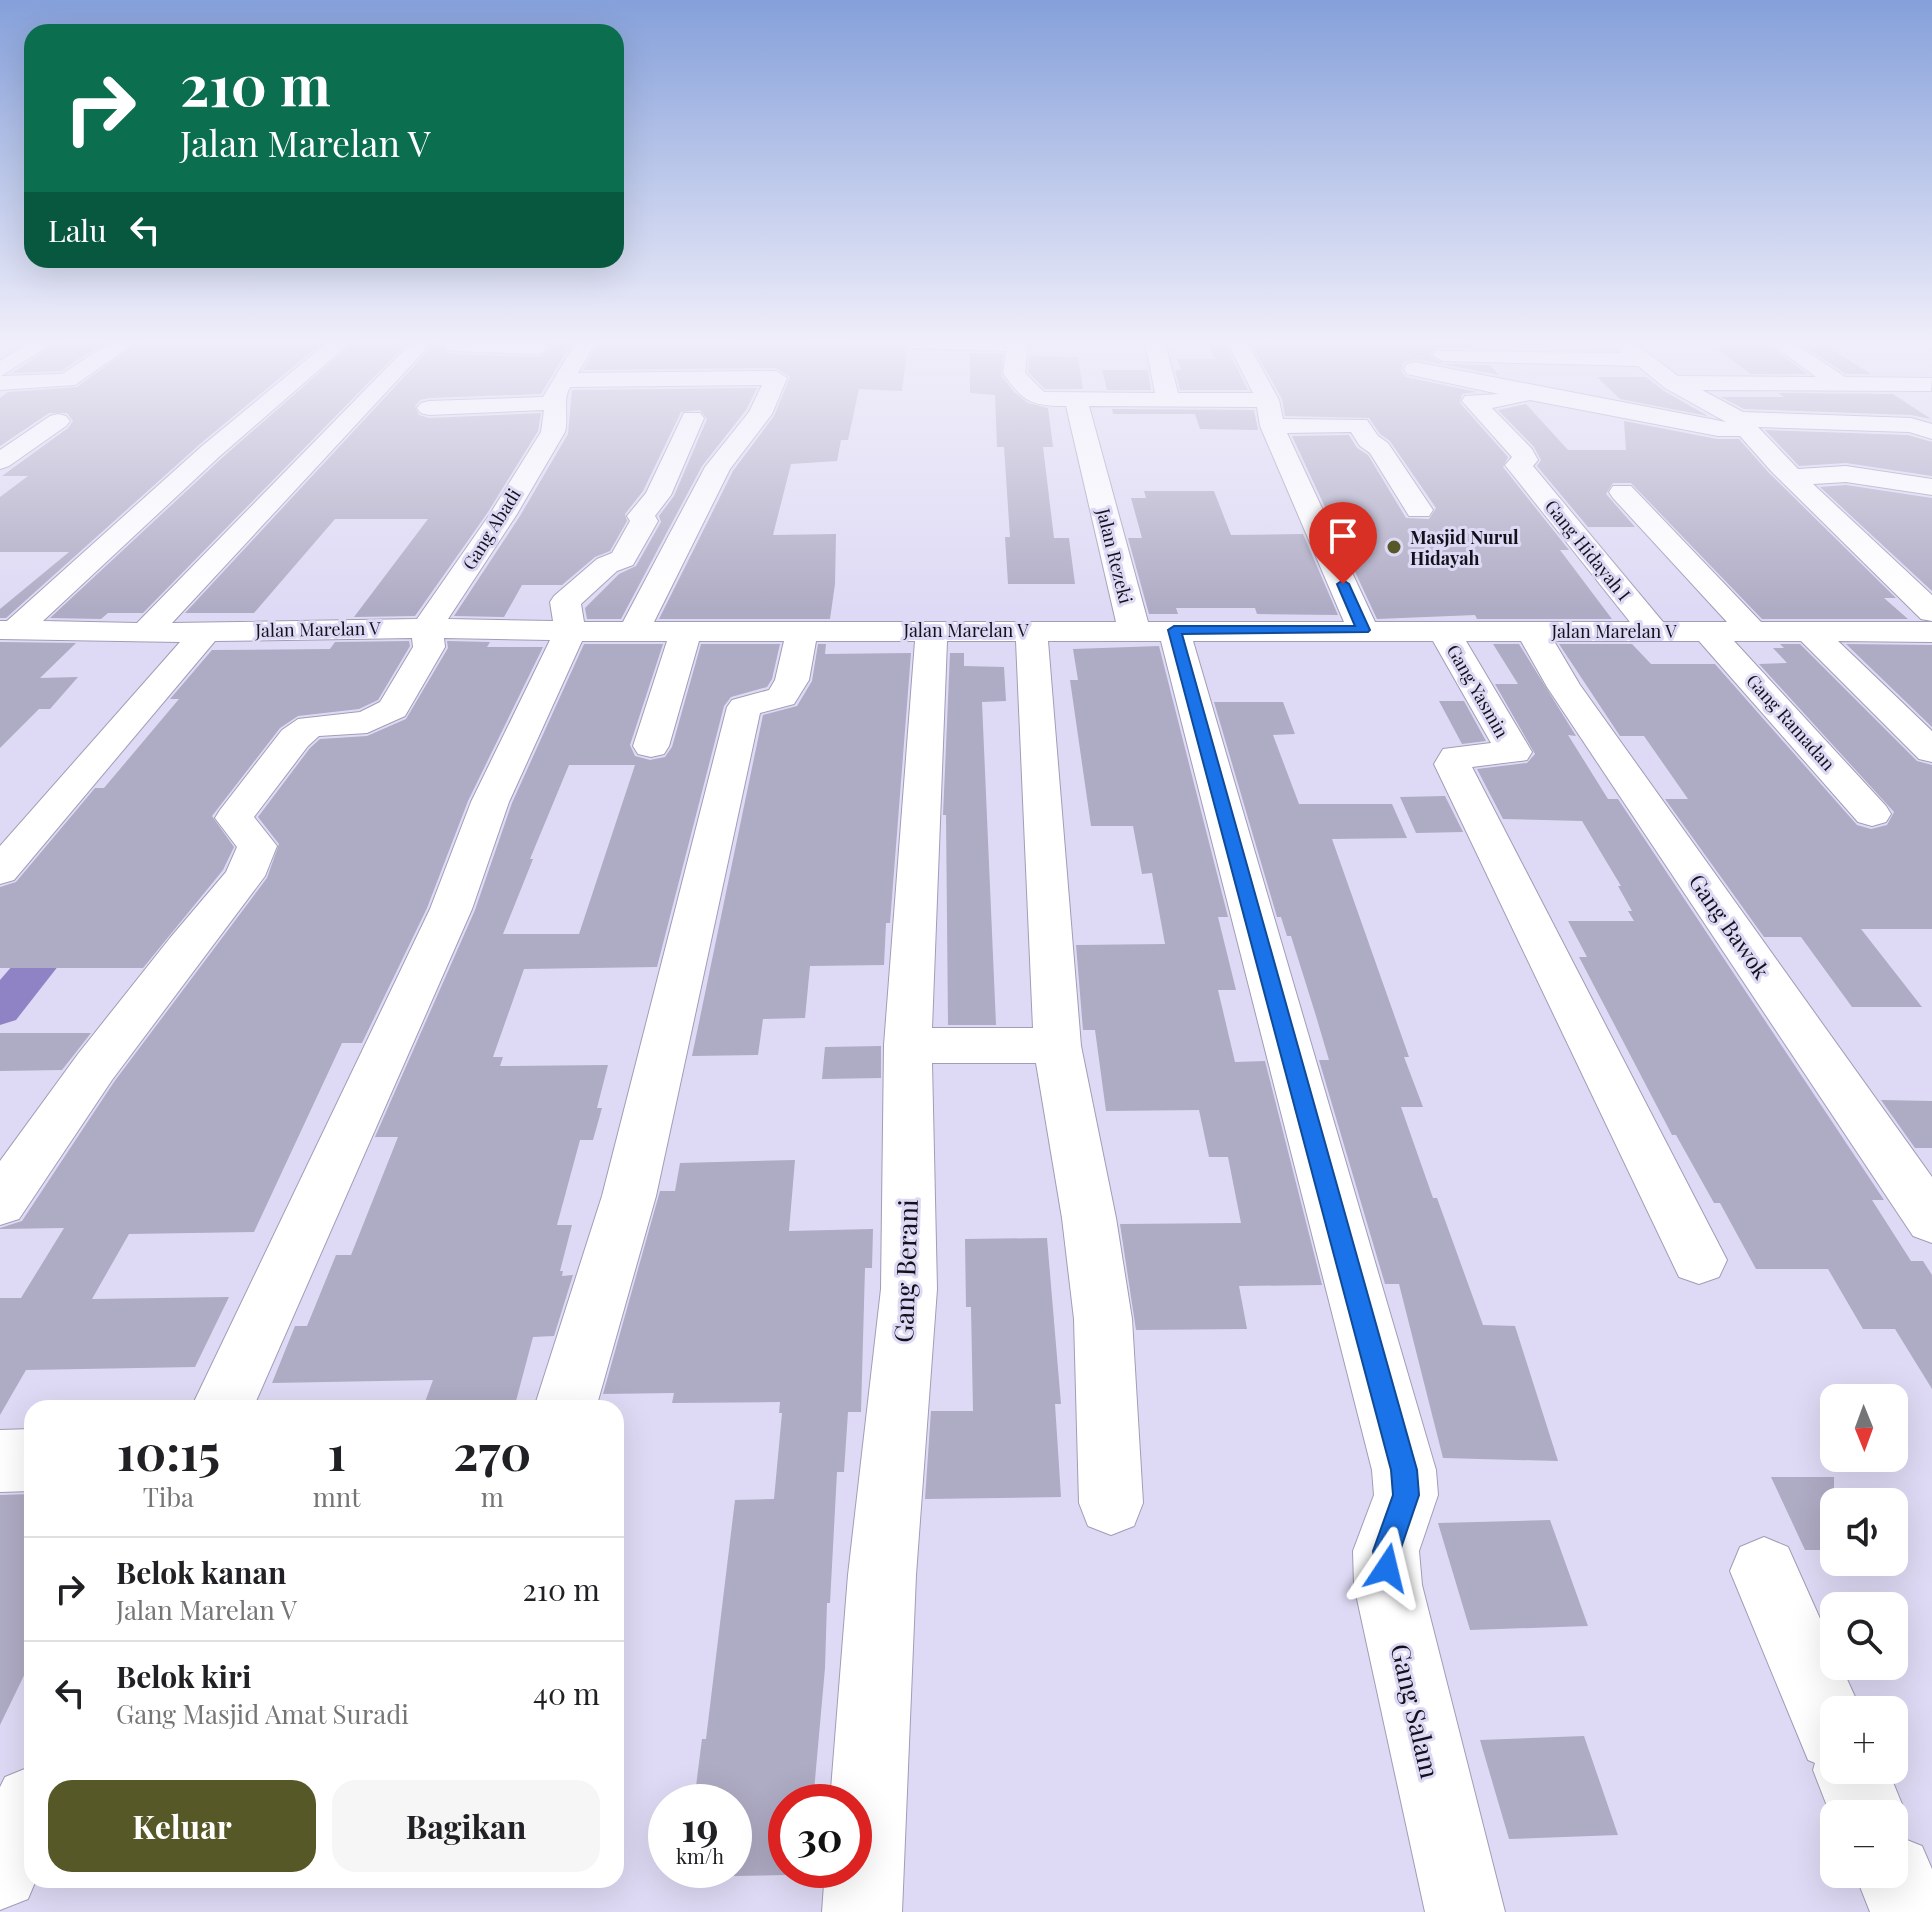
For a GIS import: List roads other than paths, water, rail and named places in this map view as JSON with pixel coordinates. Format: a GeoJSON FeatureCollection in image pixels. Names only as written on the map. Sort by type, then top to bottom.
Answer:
{"type":"FeatureCollection","features":[{"type":"Feature","properties":{"kind":"street"},"geometry":{"type":"LineString","coordinates":[[0,461],[43,431]]}},
{"type":"Feature","properties":{"kind":"street"},"geometry":{"type":"LineString","coordinates":[[0,664],[16,630],[235,431]]}},
{"type":"Feature","properties":{"kind":"street"},"geometry":{"type":"LineString","coordinates":[[145,633],[338,431]]}},
{"type":"Feature","properties":{"kind":"street","name":"Gang Abadi"},"geometry":{"type":"LineString","coordinates":[[426,628],[503,514],[553,431]]}},
{"type":"Feature","properties":{"kind":"street"},"geometry":{"type":"LineString","coordinates":[[226,1400],[439,937],[485,814],[570,631],[565,602],[607,565],[623,559],[644,521],[641,516],[658,495],[686,431]]}},
{"type":"Feature","properties":{"kind":"street"},"geometry":{"type":"LineString","coordinates":[[634,630],[718,467],[746,431]]}},
{"type":"Feature","properties":{"kind":"street","name":"Jalan Rezeki"},"geometry":{"type":"LineString","coordinates":[[1087,431],[1154,630]]}},
{"type":"Feature","properties":{"kind":"street","name":"Gang Hidayah I"},"geometry":{"type":"LineString","coordinates":[[1499,431],[1523,454],[1525,460],[1518,465],[1653,631]]}},
{"type":"Feature","properties":{"kind":"street"},"geometry":{"type":"LineString","coordinates":[[1750,431],[1786,471],[1927,604]]}},
{"type":"Feature","properties":{"kind":"street"},"geometry":{"type":"LineString","coordinates":[[1363,630],[1275,434],[1410,441]]}},
{"type":"Feature","properties":{"kind":"street"},"geometry":{"type":"LineString","coordinates":[[1369,441],[1379,448],[1419,510]]}},
{"type":"Feature","properties":{"kind":"street"},"geometry":{"type":"LineString","coordinates":[[1786,471],[1846,474],[1932,487]]}},
{"type":"Feature","properties":{"kind":"street"},"geometry":{"type":"LineString","coordinates":[[1622,492],[1753,632]]}},
{"type":"Feature","properties":{"kind":"street"},"geometry":{"type":"LineString","coordinates":[[0,1203],[122,1031],[245,876],[257,846],[234,818],[247,800],[295,738],[310,726],[367,722],[393,709],[429,647],[426,628]]}},
{"type":"Feature","properties":{"kind":"street","name":"Jalan Marelan V"},"geometry":{"type":"LineString","coordinates":[[16,630],[145,633],[426,628],[570,631],[1932,632]]}},
{"type":"Feature","properties":{"kind":"street"},"geometry":{"type":"LineString","coordinates":[[0,871],[208,630]]}},
{"type":"Feature","properties":{"kind":"street"},"geometry":{"type":"LineString","coordinates":[[651,746],[686,630]]}},
{"type":"Feature","properties":{"kind":"street"},"geometry":{"type":"LineString","coordinates":[[567,1400],[629,1196],[744,707],[782,697],[792,680],[802,630]]}},
{"type":"Feature","properties":{"kind":"street","name":"Gang Berani"},"geometry":{"type":"LineString","coordinates":[[862,1912],[882,1575],[909,1289],[908,1045],[932,630]]}},
{"type":"Feature","properties":{"kind":"street","name":"Gang Salam"},"geometry":{"type":"LineString","coordinates":[[1154,630],[1404,1470],[1406,1495],[1386,1551],[1388,1585],[1465,1912]]}},
{"type":"Feature","properties":{"kind":"street","name":"Gang Yasmin"},"geometry":{"type":"LineString","coordinates":[[1443,630],[1514,752],[1456,757],[1452,764],[1699,1260]]}},
{"type":"Feature","properties":{"kind":"street","name":"Gang Bawok"},"geometry":{"type":"LineString","coordinates":[[1531,630],[1564,687],[1932,1220]]}},
{"type":"Feature","properties":{"kind":"street"},"geometry":{"type":"LineString","coordinates":[[1023,631],[1045,1037],[1089,1218],[1103,1319],[1111,1503]]}},
{"type":"Feature","properties":{"kind":"street","name":"Gang Ramadan"},"geometry":{"type":"LineString","coordinates":[[1707,631],[1872,814]]}},
{"type":"Feature","properties":{"kind":"street"},"geometry":{"type":"LineString","coordinates":[[1810,632],[1932,751]]}},
{"type":"Feature","properties":{"kind":"street"},"geometry":{"type":"LineString","coordinates":[[908,1045],[1045,1037]]}},
{"type":"Feature","properties":{"kind":"street"},"geometry":{"type":"LineString","coordinates":[[0,1461],[24,1460]]}},
{"type":"Feature","properties":{"kind":"street"},"geometry":{"type":"LineString","coordinates":[[1764,1571],[1820,1701]]}},
{"type":"Feature","properties":{"kind":"street"},"geometry":{"type":"LineString","coordinates":[[0,1871],[24,1821]]}},
{"type":"Feature","properties":{"kind":"street"},"geometry":{"type":"LineString","coordinates":[[1900,1888],[1910,1912]]}},
{"type":"Feature","properties":{"kind":"waterway"},"geometry":{"type":"LineString","coordinates":[[0,1009],[71,924]]}},
{"type":"Feature","properties":{"kind":"place","name":"Masjid Nurul Hidayah"},"geometry":{"type":"Point","coordinates":[1394,547]}}]}
